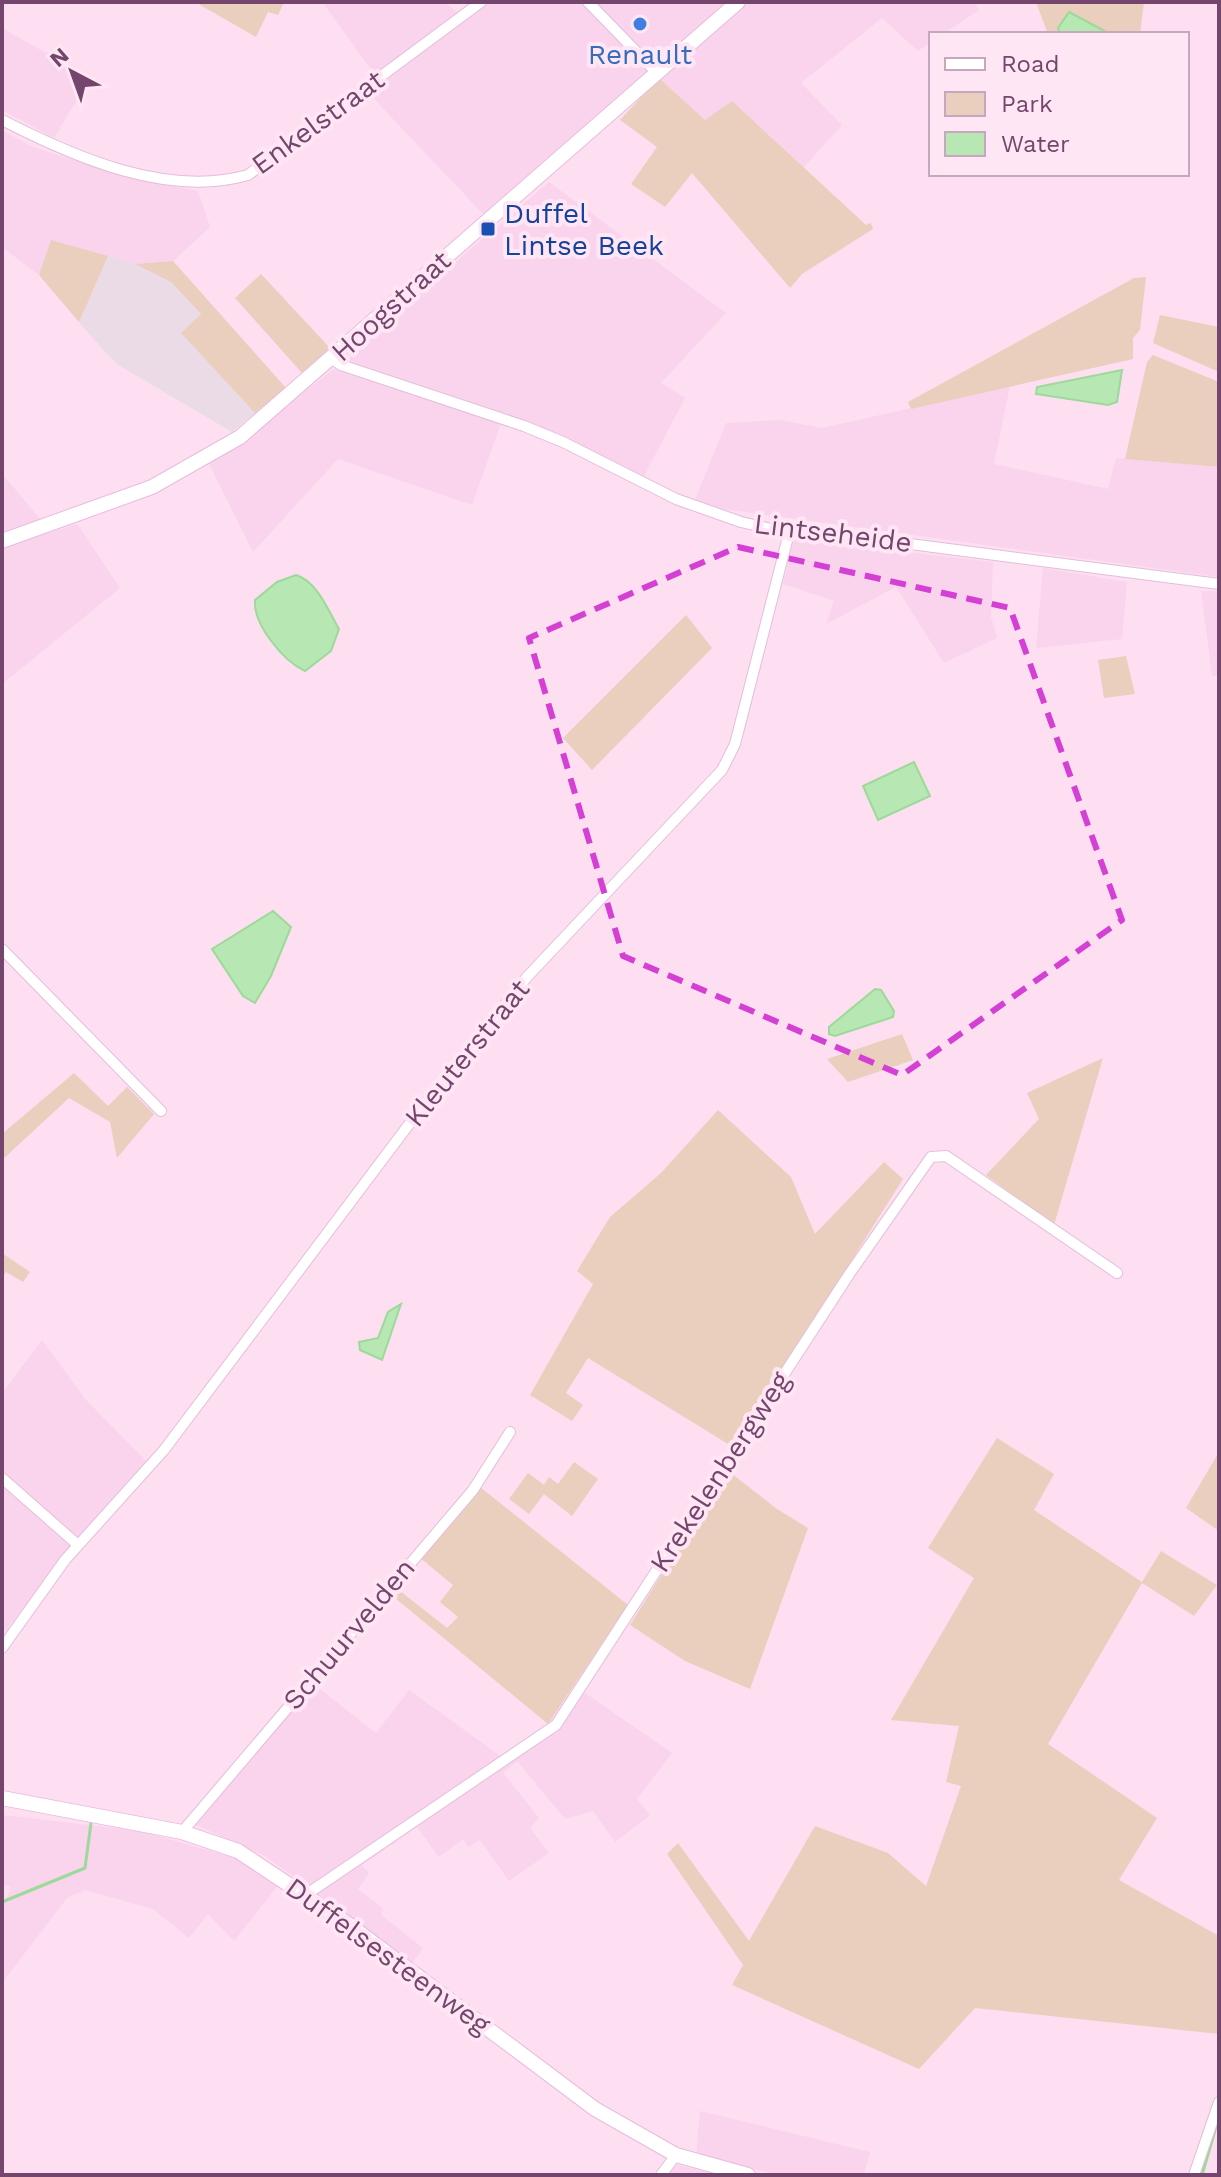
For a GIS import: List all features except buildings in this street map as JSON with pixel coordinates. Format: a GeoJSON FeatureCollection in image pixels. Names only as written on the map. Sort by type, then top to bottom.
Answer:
{"type":"FeatureCollection","features":[{"type":"Feature","properties":{"kind":"street","name":"Enkelstraat"},"geometry":{"type":"LineString","coordinates":[[2,120],[47,143],[166,180],[209,184],[232,179],[248,175],[481,2]]}},
{"type":"Feature","properties":{"kind":"street"},"geometry":{"type":"LineString","coordinates":[[588,2],[657,73]]}},
{"type":"Feature","properties":{"kind":"street","name":"Hoogstraat"},"geometry":{"type":"LineString","coordinates":[[2,541],[121,500],[181,473],[255,426],[738,2]]}},
{"type":"Feature","properties":{"kind":"street","name":"Lintseheide"},"geometry":{"type":"LineString","coordinates":[[332,359],[341,365],[563,442],[676,499],[789,533],[895,542],[1219,584]]}},
{"type":"Feature","properties":{"kind":"street","name":"Kleuterstraat"},"geometry":{"type":"LineString","coordinates":[[2,1648],[78,1545],[164,1450],[410,1123],[527,977],[722,770],[735,744],[789,533]]}},
{"type":"Feature","properties":{"kind":"street"},"geometry":{"type":"LineString","coordinates":[[2,949],[161,1111]]}},
{"type":"Feature","properties":{"kind":"street","name":"Krekelenbergweg"},"geometry":{"type":"LineString","coordinates":[[307,1894],[556,1725],[842,1285],[931,1157],[946,1156],[1117,1273]]}},
{"type":"Feature","properties":{"kind":"street","name":"Schuurvelden"},"geometry":{"type":"LineString","coordinates":[[182,1832],[473,1490],[510,1432]]}},
{"type":"Feature","properties":{"kind":"street"},"geometry":{"type":"LineString","coordinates":[[2,1478],[78,1545]]}},
{"type":"Feature","properties":{"kind":"street","name":"Duffelsesteenweg"},"geometry":{"type":"LineString","coordinates":[[2,1798],[182,1832],[238,1851],[307,1894],[595,2109],[676,2155],[748,2175]]}},
{"type":"Feature","properties":{"kind":"street"},"geometry":{"type":"LineString","coordinates":[[1194,2175],[1219,2102]]}},
{"type":"Feature","properties":{"kind":"street"},"geometry":{"type":"LineString","coordinates":[[661,2175],[676,2155]]}},
{"type":"Feature","properties":{"kind":"highlighted area"},"geometry":{"type":"Polygon","coordinates":[[[738,547],[1010,608],[1122,920],[902,1075],[623,956],[529,638],[738,547]]]}},
{"type":"Feature","properties":{"kind":"shaded area"},"geometry":{"type":"Polygon","coordinates":[[[322,2],[445,2],[457,12],[472,2],[726,2],[483,214],[360,84],[373,72],[322,2]]]}},
{"type":"Feature","properties":{"kind":"shaded area"},"geometry":{"type":"Polygon","coordinates":[[[745,2],[974,2],[979,10],[946,32],[929,32],[929,43],[918,51],[882,18],[801,83],[842,125],[804,167],[732,101],[705,120],[659,78],[745,2]]]}},
{"type":"Feature","properties":{"kind":"shaded area"},"geometry":{"type":"Polygon","coordinates":[[[2,28],[90,78],[54,138],[2,110],[2,28]]]}},
{"type":"Feature","properties":{"kind":"shaded area"},"geometry":{"type":"Polygon","coordinates":[[[2,130],[33,147],[126,177],[198,191],[210,227],[173,261],[135,264],[51,240],[39,275],[2,247],[2,130]]]}},
{"type":"Feature","properties":{"kind":"shaded area"},"geometry":{"type":"Polygon","coordinates":[[[549,182],[726,313],[661,383],[685,398],[643,478],[567,437],[346,361],[404,306],[549,182]]]}},
{"type":"Feature","properties":{"kind":"shaded area"},"geometry":{"type":"Polygon","coordinates":[[[108,256],[135,264],[171,282],[201,314],[181,333],[255,413],[232,432],[120,366],[79,322],[108,256]]]}},
{"type":"Feature","properties":{"kind":"shaded area"},"geometry":{"type":"Polygon","coordinates":[[[334,369],[501,423],[472,505],[338,459],[253,552],[209,464],[334,369]]]}},
{"type":"Feature","properties":{"kind":"shaded area"},"geometry":{"type":"Polygon","coordinates":[[[1010,386],[994,464],[1108,489],[1116,458],[1219,467],[1219,577],[723,509],[695,500],[726,423],[780,420],[822,428],[1010,386]]]}},
{"type":"Feature","properties":{"kind":"shaded area"},"geometry":{"type":"Polygon","coordinates":[[[2,474],[40,519],[2,533],[2,474]]]}},
{"type":"Feature","properties":{"kind":"shaded area"},"geometry":{"type":"Polygon","coordinates":[[[77,524],[120,588],[2,684],[2,548],[77,524]]]}},
{"type":"Feature","properties":{"kind":"shaded area"},"geometry":{"type":"Polygon","coordinates":[[[794,539],[993,562],[991,617],[997,638],[944,663],[896,587],[826,624],[834,601],[783,584],[794,539]]]}},
{"type":"Feature","properties":{"kind":"shaded area"},"geometry":{"type":"Polygon","coordinates":[[[1043,568],[1127,582],[1122,639],[1036,648],[1043,568]]]}},
{"type":"Feature","properties":{"kind":"shaded area"},"geometry":{"type":"Polygon","coordinates":[[[1201,591],[1219,591],[1219,676],[1212,676],[1201,591]]]}},
{"type":"Feature","properties":{"kind":"shaded area"},"geometry":{"type":"Polygon","coordinates":[[[42,1340],[85,1399],[146,1461],[79,1536],[2,1635],[2,1393],[42,1340]]]}},
{"type":"Feature","properties":{"kind":"shaded area"},"geometry":{"type":"Polygon","coordinates":[[[311,1682],[376,1733],[409,1690],[503,1758],[549,1723],[575,1686],[672,1753],[637,1799],[650,1815],[615,1842],[593,1811],[565,1819],[517,1761],[503,1773],[539,1818],[530,1828],[549,1853],[509,1881],[480,1840],[468,1847],[463,1839],[439,1857],[417,1827],[362,1865],[369,1873],[358,1889],[383,1908],[381,1915],[423,1948],[413,1962],[265,1856],[194,1824],[311,1682]]]}},
{"type":"Feature","properties":{"kind":"shaded area"},"geometry":{"type":"Polygon","coordinates":[[[2,1815],[141,1831],[238,1859],[280,1883],[234,1941],[208,1914],[189,1938],[153,1909],[85,1890],[67,1898],[2,1983],[2,1909],[11,1887],[2,1884],[2,1815]]]}},
{"type":"Feature","properties":{"kind":"shaded area"},"geometry":{"type":"Polygon","coordinates":[[[700,2111],[870,2152],[864,2175],[780,2175],[696,2156],[700,2111]]]}},
{"type":"Feature","properties":{"kind":"shaded area"},"geometry":{"type":"Polygon","coordinates":[[[677,2165],[718,2175],[669,2175],[677,2165]]]}},
{"type":"Feature","properties":{"kind":"green space"},"geometry":{"type":"Polygon","coordinates":[[[195,2],[284,2],[278,15],[268,12],[256,37],[195,2]]]}},
{"type":"Feature","properties":{"kind":"green space"},"geometry":{"type":"Polygon","coordinates":[[[1036,2],[1144,2],[1140,32],[1106,32],[1069,12],[1058,28],[1059,32],[1047,32],[1036,2]]]}},
{"type":"Feature","properties":{"kind":"green space"},"geometry":{"type":"Polygon","coordinates":[[[659,78],[705,120],[732,101],[866,225],[871,223],[873,229],[802,274],[790,288],[692,173],[665,207],[631,184],[657,147],[620,120],[659,78]]]}},
{"type":"Feature","properties":{"kind":"green space"},"geometry":{"type":"Polygon","coordinates":[[[51,240],[108,256],[79,322],[39,275],[51,240]]]}},
{"type":"Feature","properties":{"kind":"green space"},"geometry":{"type":"Polygon","coordinates":[[[173,261],[286,388],[255,413],[181,333],[201,314],[171,282],[135,264],[173,261]]]}},
{"type":"Feature","properties":{"kind":"green space"},"geometry":{"type":"Polygon","coordinates":[[[261,274],[330,348],[302,373],[235,298],[261,274]]]}},
{"type":"Feature","properties":{"kind":"green space"},"geometry":{"type":"Polygon","coordinates":[[[1146,277],[1140,330],[1133,338],[1133,359],[911,409],[908,402],[1134,278],[1146,277]]]}},
{"type":"Feature","properties":{"kind":"green space"},"geometry":{"type":"Polygon","coordinates":[[[1160,315],[1219,327],[1219,372],[1153,343],[1160,315]]]}},
{"type":"Feature","properties":{"kind":"green space"},"geometry":{"type":"Polygon","coordinates":[[[1153,355],[1219,382],[1219,467],[1125,459],[1147,362],[1153,355]]]}},
{"type":"Feature","properties":{"kind":"green space"},"geometry":{"type":"Polygon","coordinates":[[[686,615],[712,648],[592,770],[563,738],[686,615]]]}},
{"type":"Feature","properties":{"kind":"green space"},"geometry":{"type":"Polygon","coordinates":[[[1126,656],[1135,694],[1104,698],[1098,660],[1126,656]]]}},
{"type":"Feature","properties":{"kind":"green space"},"geometry":{"type":"Polygon","coordinates":[[[902,1034],[913,1060],[848,1082],[827,1059],[902,1034]]]}},
{"type":"Feature","properties":{"kind":"green space"},"geometry":{"type":"Polygon","coordinates":[[[1103,1058],[1054,1225],[986,1175],[1039,1119],[1027,1093],[1103,1058]]]}},
{"type":"Feature","properties":{"kind":"green space"},"geometry":{"type":"Polygon","coordinates":[[[74,1073],[108,1106],[127,1087],[154,1114],[117,1158],[110,1122],[69,1098],[2,1160],[2,1134],[74,1073]]]}},
{"type":"Feature","properties":{"kind":"green space"},"geometry":{"type":"Polygon","coordinates":[[[718,1110],[791,1177],[815,1234],[884,1162],[903,1179],[733,1447],[588,1358],[566,1393],[583,1405],[572,1421],[530,1395],[593,1284],[577,1271],[610,1217],[661,1173],[718,1110]]]}},
{"type":"Feature","properties":{"kind":"green space"},"geometry":{"type":"Polygon","coordinates":[[[2,1253],[30,1272],[23,1282],[6,1272],[2,1278],[2,1253]]]}},
{"type":"Feature","properties":{"kind":"green space"},"geometry":{"type":"Polygon","coordinates":[[[997,1438],[1054,1474],[1034,1510],[1142,1582],[1161,1551],[1217,1585],[1194,1616],[1142,1583],[1048,1744],[1157,1818],[1119,1880],[1219,1936],[1219,2034],[975,2008],[919,2069],[732,1985],[743,1965],[667,1854],[678,1843],[749,1941],[815,1826],[888,1853],[926,1886],[961,1786],[946,1782],[959,1726],[891,1720],[974,1578],[928,1548],[997,1438]]]}},
{"type":"Feature","properties":{"kind":"green space"},"geometry":{"type":"Polygon","coordinates":[[[1219,1452],[1219,1531],[1186,1508],[1219,1452]]]}},
{"type":"Feature","properties":{"kind":"green space"},"geometry":{"type":"Polygon","coordinates":[[[574,1462],[598,1479],[572,1516],[544,1494],[529,1514],[509,1499],[528,1473],[544,1485],[549,1477],[558,1484],[574,1462]]]}},
{"type":"Feature","properties":{"kind":"green space"},"geometry":{"type":"Polygon","coordinates":[[[727,1470],[777,1509],[808,1528],[750,1689],[685,1661],[630,1625],[727,1470]]]}},
{"type":"Feature","properties":{"kind":"green space"},"geometry":{"type":"Polygon","coordinates":[[[480,1487],[628,1605],[548,1724],[389,1593],[395,1587],[447,1628],[458,1617],[440,1602],[453,1585],[419,1557],[480,1487]]]}},
{"type":"Feature","properties":{"kind":"water"},"geometry":{"type":"Polygon","coordinates":[[[1069,12],[1106,32],[1059,32],[1058,28],[1069,12]]]}},
{"type":"Feature","properties":{"kind":"water"},"geometry":{"type":"Polygon","coordinates":[[[1122,370],[1117,402],[1108,405],[1036,394],[1037,387],[1122,370]]]}},
{"type":"Feature","properties":{"kind":"water"},"geometry":{"type":"Polygon","coordinates":[[[296,575],[316,590],[339,629],[331,651],[305,671],[271,641],[259,620],[255,600],[277,582],[296,575]]]}},
{"type":"Feature","properties":{"kind":"water"},"geometry":{"type":"Polygon","coordinates":[[[914,762],[930,796],[878,820],[863,786],[914,762]]]}},
{"type":"Feature","properties":{"kind":"water"},"geometry":{"type":"Polygon","coordinates":[[[273,911],[291,927],[271,976],[255,1003],[243,996],[212,949],[273,911]]]}},
{"type":"Feature","properties":{"kind":"water"},"geometry":{"type":"Polygon","coordinates":[[[875,989],[881,990],[894,1011],[893,1017],[835,1036],[829,1034],[829,1027],[875,989]]]}},
{"type":"Feature","properties":{"kind":"water"},"geometry":{"type":"Polygon","coordinates":[[[401,1304],[382,1360],[360,1350],[359,1342],[378,1338],[388,1312],[401,1304]]]}},
{"type":"Feature","properties":{"kind":"waterway"},"geometry":{"type":"LineString","coordinates":[[2,1902],[85,1868],[91,1823]]}},
{"type":"Feature","properties":{"kind":"waterway"},"geometry":{"type":"LineString","coordinates":[[1202,2175],[1218,2120]]}},
{"type":"Feature","properties":{"kind":"place","name":"Renault"},"geometry":{"type":"Point","coordinates":[640,24]}},
{"type":"Feature","properties":{"kind":"place","name":"Duffel Lintse Beek"},"geometry":{"type":"Point","coordinates":[488,229]}}]}
